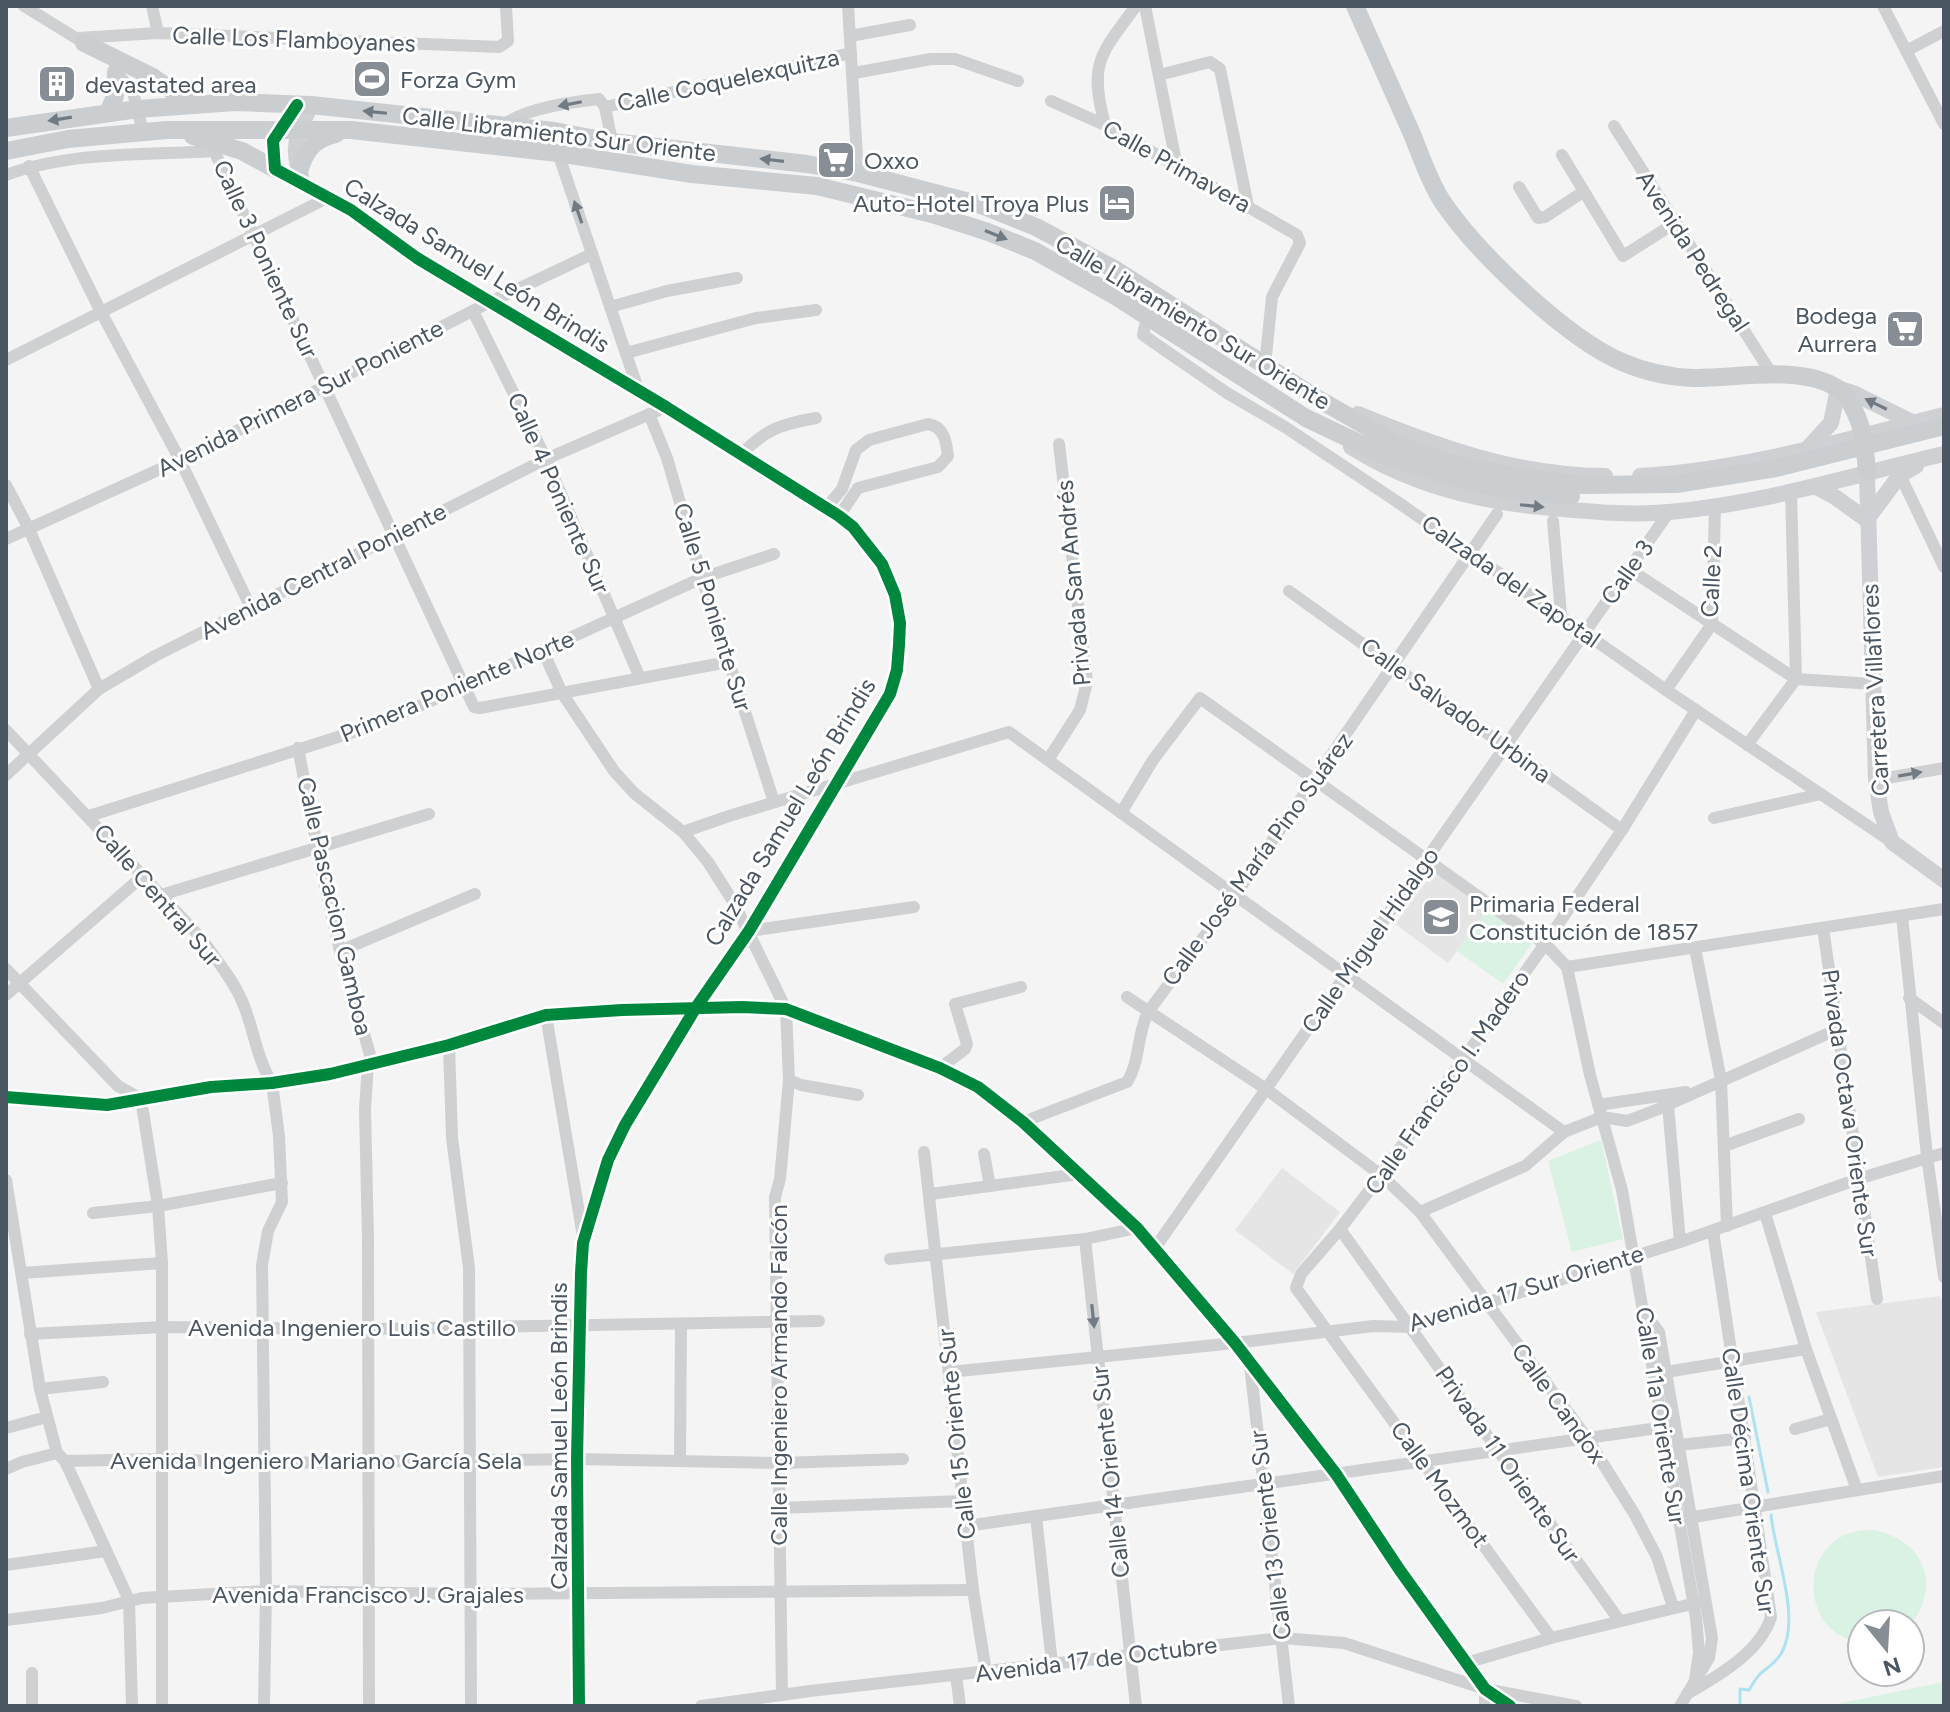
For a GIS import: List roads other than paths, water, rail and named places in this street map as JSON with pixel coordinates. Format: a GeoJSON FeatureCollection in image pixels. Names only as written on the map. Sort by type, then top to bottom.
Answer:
{"type":"FeatureCollection","features":[{"type":"Feature","properties":{"kind":"main road"},"geometry":{"type":"LineString","coordinates":[[1355,6],[1441,199],[1473,240],[1538,304],[1593,347],[1648,372],[1695,378],[1794,375],[1838,388],[1855,414],[1863,438],[1867,473]]}},
{"type":"Feature","properties":{"kind":"main road"},"geometry":{"type":"LineString","coordinates":[[81,40],[151,76],[193,105]]}},
{"type":"Feature","properties":{"kind":"main road"},"geometry":{"type":"LineString","coordinates":[[109,111],[115,96],[116,72]]}},
{"type":"Feature","properties":{"kind":"main road","name":"Calle Libramiento Sur Oriente"},"geometry":{"type":"LineString","coordinates":[[6,128],[109,111],[235,102],[304,105],[554,131],[612,142],[807,164],[858,173],[981,205],[1036,227],[1116,270],[1313,396],[1397,444],[1443,461],[1507,475],[1583,485],[1632,487],[1716,479],[1776,468],[1944,426]]}},
{"type":"Feature","properties":{"kind":"main road"},"geometry":{"type":"LineString","coordinates":[[167,130],[242,151],[275,169]]}},
{"type":"Feature","properties":{"kind":"main road","name":"Calle Libramiento Sur Oriente"},"geometry":{"type":"LineString","coordinates":[[6,151],[68,139],[167,130],[351,130],[558,153],[692,174],[817,186],[932,214],[1035,251],[1147,316],[1172,344],[1306,418],[1388,457],[1466,481],[1509,490],[1625,499],[1722,490],[1785,478],[1944,438]]}},
{"type":"Feature","properties":{"kind":"main road"},"geometry":{"type":"LineString","coordinates":[[302,178],[302,159],[310,146],[324,137],[351,130]]}},
{"type":"Feature","properties":{"kind":"street"},"geometry":{"type":"LineString","coordinates":[[24,6],[81,40],[116,72],[133,92],[143,132]]}},
{"type":"Feature","properties":{"kind":"street"},"geometry":{"type":"LineString","coordinates":[[152,6],[158,33]]}},
{"type":"Feature","properties":{"kind":"street","name":"Calle Los Flamboyanes"},"geometry":{"type":"LineString","coordinates":[[81,40],[158,33],[499,47],[508,41],[506,6]]}},
{"type":"Feature","properties":{"kind":"street"},"geometry":{"type":"LineString","coordinates":[[848,6],[858,173]]}},
{"type":"Feature","properties":{"kind":"street"},"geometry":{"type":"LineString","coordinates":[[1105,125],[1096,73],[1100,57],[1136,6]]}},
{"type":"Feature","properties":{"kind":"street"},"geometry":{"type":"LineString","coordinates":[[1145,6],[1177,167]]}},
{"type":"Feature","properties":{"kind":"street"},"geometry":{"type":"LineString","coordinates":[[1883,6],[1906,51],[1939,102],[1944,124]]}},
{"type":"Feature","properties":{"kind":"street"},"geometry":{"type":"LineString","coordinates":[[850,36],[910,25]]}},
{"type":"Feature","properties":{"kind":"street"},"geometry":{"type":"LineString","coordinates":[[1906,51],[1944,31]]}},
{"type":"Feature","properties":{"kind":"street","name":"Calle Coquelexquitza"},"geometry":{"type":"LineString","coordinates":[[501,127],[511,119],[580,101],[599,99],[605,107],[851,53]]}},
{"type":"Feature","properties":{"kind":"street"},"geometry":{"type":"LineString","coordinates":[[854,73],[931,59],[955,59],[1018,81]]}},
{"type":"Feature","properties":{"kind":"street"},"geometry":{"type":"LineString","coordinates":[[1159,75],[1210,62],[1220,69],[1248,206]]}},
{"type":"Feature","properties":{"kind":"street","name":"Calle Primavera"},"geometry":{"type":"LineString","coordinates":[[1051,101],[1105,125],[1300,238],[1272,297],[1265,366]]}},
{"type":"Feature","properties":{"kind":"street"},"geometry":{"type":"LineString","coordinates":[[275,169],[273,141],[279,130],[304,105]]}},
{"type":"Feature","properties":{"kind":"street"},"geometry":{"type":"LineString","coordinates":[[302,178],[294,154],[304,105]]}},
{"type":"Feature","properties":{"kind":"street"},"geometry":{"type":"LineString","coordinates":[[605,107],[612,142]]}},
{"type":"Feature","properties":{"kind":"street","name":"Avenida Pedregal"},"geometry":{"type":"LineString","coordinates":[[1614,126],[1773,376]]}},
{"type":"Feature","properties":{"kind":"street"},"geometry":{"type":"LineString","coordinates":[[6,175],[29,166],[212,145]]}},
{"type":"Feature","properties":{"kind":"street","name":"Calle 3 Poniente Sur"},"geometry":{"type":"LineString","coordinates":[[212,145],[464,684]]}},
{"type":"Feature","properties":{"kind":"street"},"geometry":{"type":"LineString","coordinates":[[558,153],[639,392]]}},
{"type":"Feature","properties":{"kind":"street"},"geometry":{"type":"LineString","coordinates":[[1562,155],[1623,256],[1675,223]]}},
{"type":"Feature","properties":{"kind":"street"},"geometry":{"type":"LineString","coordinates":[[29,166],[100,310],[180,460],[250,606]]}},
{"type":"Feature","properties":{"kind":"street","name":"Calzada Samuel León Brindis"},"geometry":{"type":"LineString","coordinates":[[275,169],[302,178],[417,258],[666,407],[833,512],[869,545],[882,564],[895,595],[900,623],[897,670],[890,694],[749,931],[695,1009],[614,1148],[583,1243],[577,1459],[579,1706]]}},
{"type":"Feature","properties":{"kind":"street"},"geometry":{"type":"LineString","coordinates":[[1519,187],[1538,218],[1545,217],[1583,192]]}},
{"type":"Feature","properties":{"kind":"street"},"geometry":{"type":"LineString","coordinates":[[6,360],[329,197]]}},
{"type":"Feature","properties":{"kind":"street","name":"Avenida Primera Sur Poniente"},"geometry":{"type":"LineString","coordinates":[[6,539],[180,460],[490,302],[592,254]]}},
{"type":"Feature","properties":{"kind":"street"},"geometry":{"type":"LineString","coordinates":[[610,307],[667,291],[737,278]]}},
{"type":"Feature","properties":{"kind":"street"},"geometry":{"type":"LineString","coordinates":[[626,353],[756,318],[816,310]]}},
{"type":"Feature","properties":{"kind":"street","name":"Calle 4 Poniente Sur"},"geometry":{"type":"LineString","coordinates":[[473,311],[546,459],[640,678]]}},
{"type":"Feature","properties":{"kind":"street","name":"Calzada del Zapotal"},"geometry":{"type":"LineString","coordinates":[[1172,344],[1227,393],[1285,427],[1399,503],[1666,690],[1892,842]]}},
{"type":"Feature","properties":{"kind":"street"},"geometry":{"type":"LineString","coordinates":[[1807,449],[1831,423],[1838,388],[1914,423]]}},
{"type":"Feature","properties":{"kind":"street"},"geometry":{"type":"LineString","coordinates":[[1313,396],[1398,431],[1488,461],[1586,476],[1671,474],[1755,461],[1863,438],[1944,415]]}},
{"type":"Feature","properties":{"kind":"street","name":"Avenida Central Poniente"},"geometry":{"type":"LineString","coordinates":[[6,775],[99,689],[155,656],[546,459],[666,407]]}},
{"type":"Feature","properties":{"kind":"street","name":"Calle 5 Poniente Sur"},"geometry":{"type":"LineString","coordinates":[[649,414],[667,458],[774,802]]}},
{"type":"Feature","properties":{"kind":"street"},"geometry":{"type":"LineString","coordinates":[[741,455],[771,429],[816,418]]}},
{"type":"Feature","properties":{"kind":"street"},"geometry":{"type":"LineString","coordinates":[[1306,418],[1376,462],[1462,494],[1506,504],[1630,514],[1715,507],[1816,487],[1940,455]]}},
{"type":"Feature","properties":{"kind":"street"},"geometry":{"type":"LineString","coordinates":[[928,424],[936,426],[944,435],[948,456],[938,467],[858,488],[833,512],[856,450],[869,440],[928,424]]}},
{"type":"Feature","properties":{"kind":"street","name":"Privada San Andrés"},"geometry":{"type":"LineString","coordinates":[[1048,760],[1080,710],[1087,682],[1059,444]]}},
{"type":"Feature","properties":{"kind":"street"},"geometry":{"type":"LineString","coordinates":[[1816,487],[1867,520],[1886,490],[1900,475],[1940,455]]}},
{"type":"Feature","properties":{"kind":"street","name":"Carretera Villaflores"},"geometry":{"type":"LineString","coordinates":[[1867,473],[1876,780],[1881,812],[1892,842]]}},
{"type":"Feature","properties":{"kind":"street"},"geometry":{"type":"LineString","coordinates":[[1900,475],[1944,567]]}},
{"type":"Feature","properties":{"kind":"street"},"geometry":{"type":"LineString","coordinates":[[6,485],[28,527],[99,689]]}},
{"type":"Feature","properties":{"kind":"street"},"geometry":{"type":"LineString","coordinates":[[1747,745],[1796,679],[1791,492]]}},
{"type":"Feature","properties":{"kind":"street","name":"Calle 2"},"geometry":{"type":"LineString","coordinates":[[1666,690],[1712,624],[1715,507]]}},
{"type":"Feature","properties":{"kind":"street","name":"Calle 3"},"geometry":{"type":"LineString","coordinates":[[1585,632],[1669,512]]}},
{"type":"Feature","properties":{"kind":"street","name":"Calle José María Pino Suárez"},"geometry":{"type":"LineString","coordinates":[[1023,1122],[1127,1082],[1132,1074],[1142,1024],[1148,1012],[1235,895],[1497,514]]}},
{"type":"Feature","properties":{"kind":"street"},"geometry":{"type":"LineString","coordinates":[[1553,521],[1561,614]]}},
{"type":"Feature","properties":{"kind":"street","name":"Primera Poniente Norte"},"geometry":{"type":"LineString","coordinates":[[89,816],[382,723],[702,578],[774,554]]}},
{"type":"Feature","properties":{"kind":"street"},"geometry":{"type":"LineString","coordinates":[[1629,569],[1796,679],[1873,684]]}},
{"type":"Feature","properties":{"kind":"street","name":"Calle Salvador Urbina"},"geometry":{"type":"LineString","coordinates":[[1289,591],[1622,830]]}},
{"type":"Feature","properties":{"kind":"street","name":"Calle Miguel Hidalgo"},"geometry":{"type":"LineString","coordinates":[[1155,1248],[1585,632]]}},
{"type":"Feature","properties":{"kind":"street"},"geometry":{"type":"LineString","coordinates":[[543,651],[562,693],[614,771],[634,793],[683,832],[708,862],[749,931],[786,1009]]}},
{"type":"Feature","properties":{"kind":"street"},"geometry":{"type":"LineString","coordinates":[[464,684],[474,707],[480,708],[728,662]]}},
{"type":"Feature","properties":{"kind":"street"},"geometry":{"type":"LineString","coordinates":[[1121,813],[1153,760],[1200,698],[1545,944],[1567,967],[1944,909]]}},
{"type":"Feature","properties":{"kind":"street","name":"Calle Francisco I. Madero"},"geometry":{"type":"LineString","coordinates":[[1296,1288],[1301,1274],[1381,1175],[1545,944],[1622,830],[1696,710]]}},
{"type":"Feature","properties":{"kind":"street","name":"Calle Central Sur"},"geometry":{"type":"LineString","coordinates":[[6,730],[201,938],[242,1001],[261,1062],[272,1083],[279,1136],[282,1202],[268,1231],[262,1265],[266,1591],[264,1706]]}},
{"type":"Feature","properties":{"kind":"street"},"geometry":{"type":"LineString","coordinates":[[683,832],[1009,732],[1564,1132]]}},
{"type":"Feature","properties":{"kind":"street","name":"Calle Pascacion Gamboa"},"geometry":{"type":"LineString","coordinates":[[298,748],[340,951],[371,1058],[365,1109],[369,1706]]}},
{"type":"Feature","properties":{"kind":"street"},"geometry":{"type":"LineString","coordinates":[[1876,780],[1944,768]]}},
{"type":"Feature","properties":{"kind":"street"},"geometry":{"type":"LineString","coordinates":[[1714,818],[1821,794]]}},
{"type":"Feature","properties":{"kind":"street"},"geometry":{"type":"LineString","coordinates":[[161,895],[429,814]]}},
{"type":"Feature","properties":{"kind":"street"},"geometry":{"type":"LineString","coordinates":[[1892,842],[1944,880]]}},
{"type":"Feature","properties":{"kind":"street"},"geometry":{"type":"LineString","coordinates":[[6,995],[144,875]]}},
{"type":"Feature","properties":{"kind":"street"},"geometry":{"type":"LineString","coordinates":[[340,951],[475,894]]}},
{"type":"Feature","properties":{"kind":"street"},"geometry":{"type":"LineString","coordinates":[[749,931],[914,907]]}},
{"type":"Feature","properties":{"kind":"street"},"geometry":{"type":"LineString","coordinates":[[1902,916],[1927,1156],[1944,1277]]}},
{"type":"Feature","properties":{"kind":"street","name":"Privada Octava Oriente Sur"},"geometry":{"type":"LineString","coordinates":[[1823,928],[1877,1299]]}},
{"type":"Feature","properties":{"kind":"street"},"geometry":{"type":"LineString","coordinates":[[1695,948],[1721,1080],[1727,1226]]}},
{"type":"Feature","properties":{"kind":"street","name":"Calle 11a Oriente Sur"},"geometry":{"type":"LineString","coordinates":[[1567,967],[1600,1111],[1622,1190],[1665,1427],[1707,1600],[1703,1617]]}},
{"type":"Feature","properties":{"kind":"street"},"geometry":{"type":"LineString","coordinates":[[6,969],[118,1086],[141,1099]]}},
{"type":"Feature","properties":{"kind":"street"},"geometry":{"type":"LineString","coordinates":[[940,1068],[965,1049],[967,1044],[955,1004],[1021,987]]}},
{"type":"Feature","properties":{"kind":"street","name":"Calle Candox"},"geometry":{"type":"LineString","coordinates":[[1127,997],[1266,1089],[1381,1175],[1420,1212],[1587,1438],[1657,1557],[1673,1607]]}},
{"type":"Feature","properties":{"kind":"street"},"geometry":{"type":"LineString","coordinates":[[1909,998],[1944,1023]]}},
{"type":"Feature","properties":{"kind":"street"},"geometry":{"type":"LineString","coordinates":[[6,1097],[107,1105],[211,1087],[272,1083],[330,1074],[449,1045],[546,1015],[622,1010],[786,1009],[940,1068],[978,1087],[1023,1122],[1155,1248],[1235,1343],[1336,1474],[1466,1663],[1485,1697],[1510,1706]]}},
{"type":"Feature","properties":{"kind":"street","name":"Calle Ingeniero Armando Falcón"},"geometry":{"type":"LineString","coordinates":[[782,1695],[775,1197],[780,1179],[789,1080],[786,1009]]}},
{"type":"Feature","properties":{"kind":"street"},"geometry":{"type":"LineString","coordinates":[[546,1015],[583,1243]]}},
{"type":"Feature","properties":{"kind":"street"},"geometry":{"type":"LineString","coordinates":[[1600,1111],[1627,1121],[1838,1029]]}},
{"type":"Feature","properties":{"kind":"street"},"geometry":{"type":"LineString","coordinates":[[449,1045],[452,1138],[469,1268],[468,1594],[471,1706]]}},
{"type":"Feature","properties":{"kind":"street"},"geometry":{"type":"LineString","coordinates":[[789,1080],[858,1095]]}},
{"type":"Feature","properties":{"kind":"street"},"geometry":{"type":"LineString","coordinates":[[1420,1212],[1525,1166],[1564,1132],[1600,1111],[1697,1090]]}},
{"type":"Feature","properties":{"kind":"street"},"geometry":{"type":"LineString","coordinates":[[141,1099],[158,1206],[162,1263],[162,1706]]}},
{"type":"Feature","properties":{"kind":"street"},"geometry":{"type":"LineString","coordinates":[[1668,1105],[1680,1242]]}},
{"type":"Feature","properties":{"kind":"street"},"geometry":{"type":"LineString","coordinates":[[1724,1146],[1799,1119]]}},
{"type":"Feature","properties":{"kind":"street","name":"Calle 15 Oriente Sur"},"geometry":{"type":"LineString","coordinates":[[924,1152],[962,1501],[986,1672]]}},
{"type":"Feature","properties":{"kind":"street","name":"Avenida 17 Sur Oriente"},"geometry":{"type":"LineString","coordinates":[[950,1372],[1373,1326],[1410,1327],[1680,1242],[1858,1179],[1944,1153]]}},
{"type":"Feature","properties":{"kind":"street"},"geometry":{"type":"LineString","coordinates":[[984,1154],[990,1186]]}},
{"type":"Feature","properties":{"kind":"street"},"geometry":{"type":"LineString","coordinates":[[930,1194],[1079,1174]]}},
{"type":"Feature","properties":{"kind":"street"},"geometry":{"type":"LineString","coordinates":[[6,1180],[30,1334],[47,1417],[61,1457],[129,1600],[132,1706]]}},
{"type":"Feature","properties":{"kind":"street"},"geometry":{"type":"LineString","coordinates":[[93,1213],[158,1206],[282,1183]]}},
{"type":"Feature","properties":{"kind":"street"},"geometry":{"type":"LineString","coordinates":[[1765,1213],[1806,1349],[1857,1490]]}},
{"type":"Feature","properties":{"kind":"street"},"geometry":{"type":"LineString","coordinates":[[890,1259],[1085,1239],[1137,1228]]}},
{"type":"Feature","properties":{"kind":"street","name":"Privada 11 Oriente Sur"},"geometry":{"type":"LineString","coordinates":[[1340,1229],[1619,1620]]}},
{"type":"Feature","properties":{"kind":"street","name":"Calle Décima Oriente Sur"},"geometry":{"type":"LineString","coordinates":[[1684,1700],[1737,1661],[1764,1635],[1771,1617],[1713,1231]]}},
{"type":"Feature","properties":{"kind":"street","name":"Calle 14 Oriente Sur"},"geometry":{"type":"LineString","coordinates":[[1085,1239],[1136,1706]]}},
{"type":"Feature","properties":{"kind":"street"},"geometry":{"type":"LineString","coordinates":[[22,1273],[162,1263]]}},
{"type":"Feature","properties":{"kind":"street","name":"Calle Mozmot"},"geometry":{"type":"LineString","coordinates":[[1296,1288],[1551,1638]]}},
{"type":"Feature","properties":{"kind":"street","name":"Calle 11a Oriente Sur"},"geometry":{"type":"LineString","coordinates":[[1644,1313],[1659,1332],[1679,1445],[1694,1603],[1712,1638],[1709,1658],[1684,1700]]}},
{"type":"Feature","properties":{"kind":"street","name":"Avenida Ingeniero Luis Castillo"},"geometry":{"type":"LineString","coordinates":[[30,1334],[163,1327],[368,1329],[819,1321]]}},
{"type":"Feature","properties":{"kind":"street"},"geometry":{"type":"LineString","coordinates":[[680,1460],[681,1324]]}},
{"type":"Feature","properties":{"kind":"street"},"geometry":{"type":"LineString","coordinates":[[1666,1372],[1806,1349]]}},
{"type":"Feature","properties":{"kind":"street","name":"Calle 13 Oriente Sur"},"geometry":{"type":"LineString","coordinates":[[1250,1365],[1289,1706]]}},
{"type":"Feature","properties":{"kind":"street"},"geometry":{"type":"LineString","coordinates":[[40,1389],[103,1382]]}},
{"type":"Feature","properties":{"kind":"street"},"geometry":{"type":"LineString","coordinates":[[6,1428],[47,1417]]}},
{"type":"Feature","properties":{"kind":"street"},"geometry":{"type":"LineString","coordinates":[[1795,1429],[1831,1419]]}},
{"type":"Feature","properties":{"kind":"street"},"geometry":{"type":"LineString","coordinates":[[966,1526],[1665,1427]]}},
{"type":"Feature","properties":{"kind":"street"},"geometry":{"type":"LineString","coordinates":[[1679,1445],[1745,1438]]}},
{"type":"Feature","properties":{"kind":"street","name":"Avenida Ingeniero Mariano García Sela"},"geometry":{"type":"LineString","coordinates":[[6,1469],[22,1462],[61,1457],[265,1463],[577,1459],[780,1463],[903,1459]]}},
{"type":"Feature","properties":{"kind":"street"},"geometry":{"type":"LineString","coordinates":[[1685,1518],[1943,1479]]}},
{"type":"Feature","properties":{"kind":"street"},"geometry":{"type":"LineString","coordinates":[[779,1508],[962,1501]]}},
{"type":"Feature","properties":{"kind":"street"},"geometry":{"type":"LineString","coordinates":[[1036,1516],[1052,1664]]}},
{"type":"Feature","properties":{"kind":"street"},"geometry":{"type":"LineString","coordinates":[[6,1565],[106,1551]]}},
{"type":"Feature","properties":{"kind":"street","name":"Avenida Francisco J. Grajales"},"geometry":{"type":"LineString","coordinates":[[6,1620],[102,1608],[129,1600],[163,1596],[266,1591],[468,1594],[973,1590]]}},
{"type":"Feature","properties":{"kind":"street"},"geometry":{"type":"LineString","coordinates":[[1466,1663],[1619,1620],[1707,1600]]}},
{"type":"Feature","properties":{"kind":"street","name":"Avenida 17 de Octubre"},"geometry":{"type":"LineString","coordinates":[[701,1706],[1282,1638],[1344,1643],[1485,1697],[1576,1706]]}},
{"type":"Feature","properties":{"kind":"street"},"geometry":{"type":"LineString","coordinates":[[32,1673],[32,1706]]}},
{"type":"Feature","properties":{"kind":"street"},"geometry":{"type":"LineString","coordinates":[[956,1675],[960,1706]]}},
{"type":"Feature","properties":{"kind":"street"},"geometry":{"type":"LineString","coordinates":[[810,1691],[810,1706]]}},
{"type":"Feature","properties":{"kind":"waterway"},"geometry":{"type":"LineString","coordinates":[[1749,1397],[1768,1492]]}},
{"type":"Feature","properties":{"kind":"waterway"},"geometry":{"type":"LineString","coordinates":[[1740,1706],[1740,1689],[1749,1690],[1775,1662],[1787,1637],[1788,1603],[1771,1515]]}},
{"type":"Feature","properties":{"kind":"place","name":"Forza Gym"},"geometry":{"type":"Point","coordinates":[372,79]}},
{"type":"Feature","properties":{"kind":"place","name":"devastated area"},"geometry":{"type":"Point","coordinates":[57,84]}},
{"type":"Feature","properties":{"kind":"place","name":"Oxxo"},"geometry":{"type":"Point","coordinates":[836,160]}},
{"type":"Feature","properties":{"kind":"place","name":"Auto-Hotel Troya Plus"},"geometry":{"type":"Point","coordinates":[1117,203]}},
{"type":"Feature","properties":{"kind":"place","name":"Bodega Aurrera"},"geometry":{"type":"Point","coordinates":[1905,329]}},
{"type":"Feature","properties":{"kind":"place","name":"Primaria Federal Constitución de 1857"},"geometry":{"type":"Point","coordinates":[1441,917]}}]}
